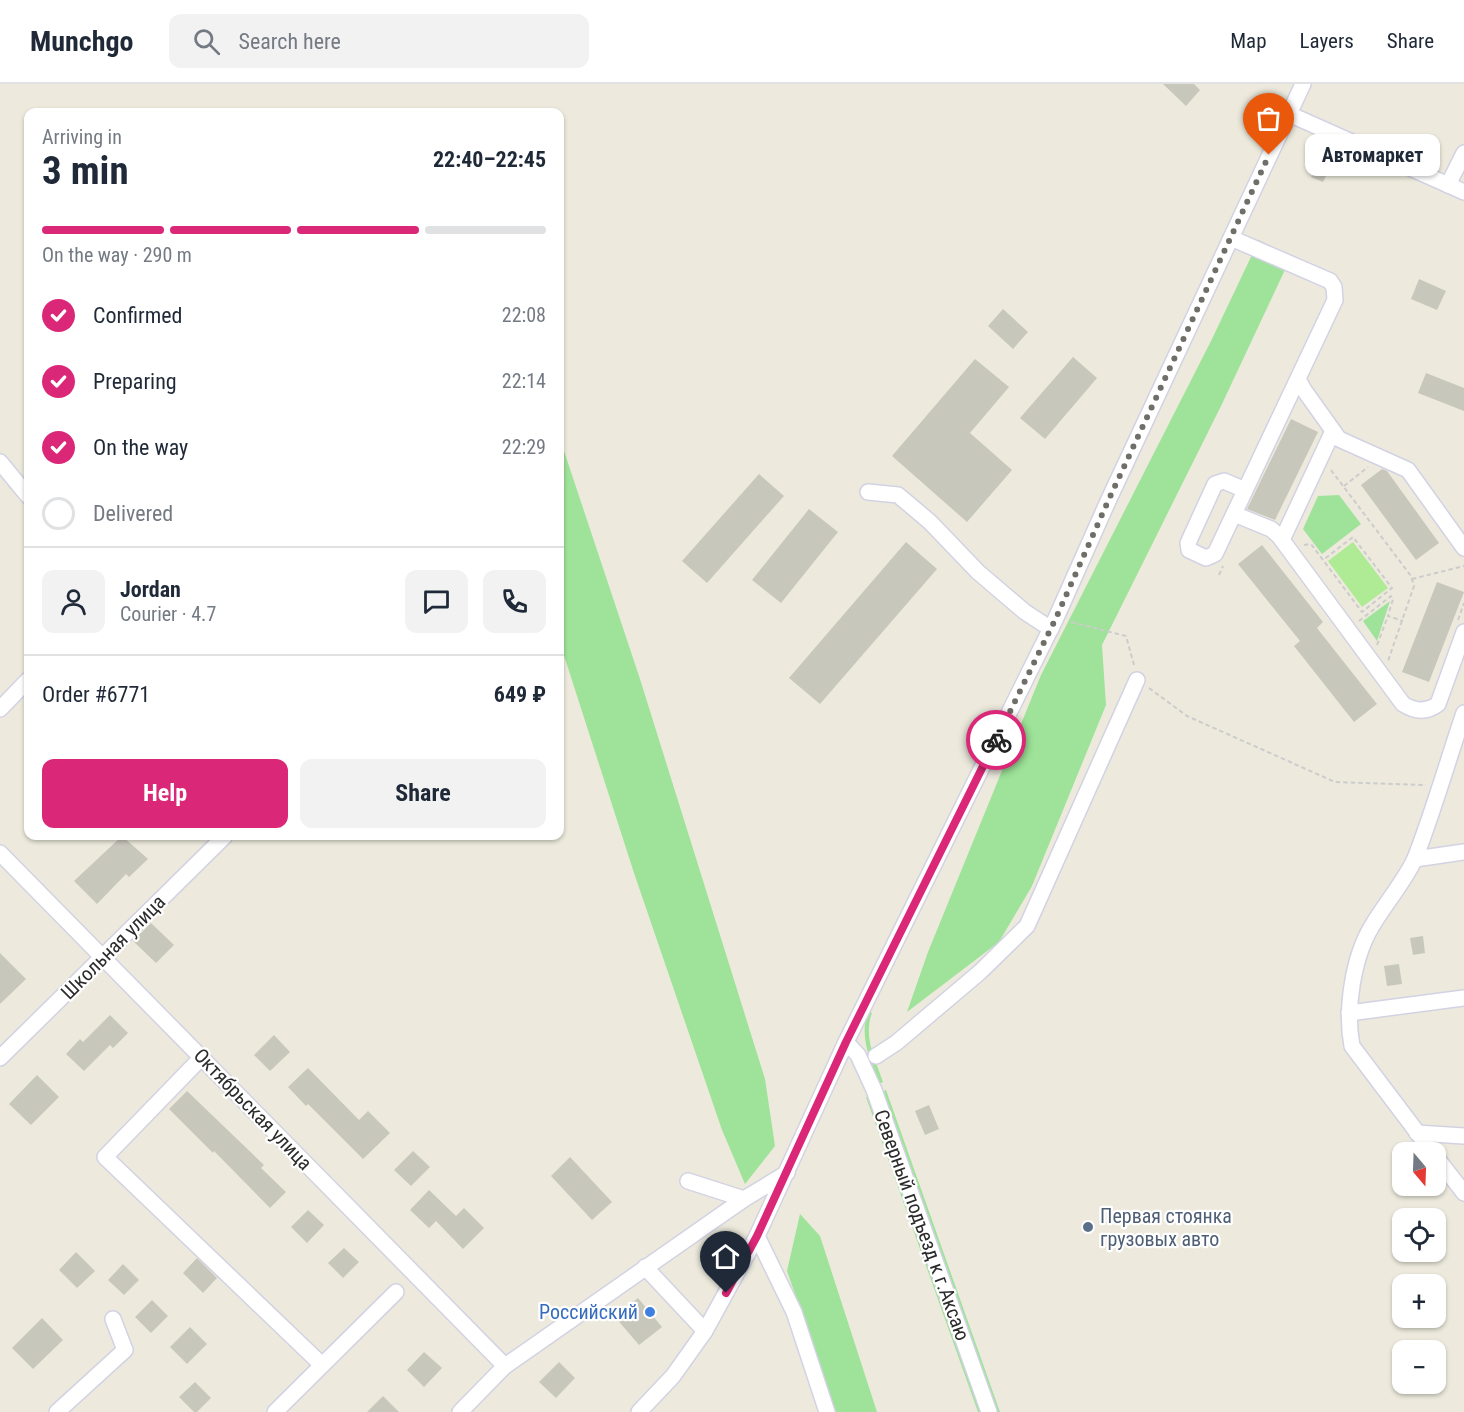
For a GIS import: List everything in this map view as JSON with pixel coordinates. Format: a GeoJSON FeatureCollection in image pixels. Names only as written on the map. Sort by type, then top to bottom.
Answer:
{"type":"FeatureCollection","features":[{"type":"Feature","properties":{"kind":"street"},"geometry":{"type":"LineString","coordinates":[[639,1412],[673,1376],[705,1331],[757,1236],[846,1042],[1054,623],[1109,499],[1303,84]]}},
{"type":"Feature","properties":{"kind":"street"},"geometry":{"type":"LineString","coordinates":[[1288,114],[1464,192]]}},
{"type":"Feature","properties":{"kind":"street"},"geometry":{"type":"LineString","coordinates":[[1448,185],[1464,153]]}},
{"type":"Feature","properties":{"kind":"street"},"geometry":{"type":"LineString","coordinates":[[1231,238],[1330,281],[1334,287],[1335,300],[1215,554],[1206,558],[1189,550],[1188,543],[1215,484],[1224,481],[1245,490]]}},
{"type":"Feature","properties":{"kind":"street"},"geometry":{"type":"LineString","coordinates":[[1298,379],[1339,439],[1408,470],[1464,548]]}},
{"type":"Feature","properties":{"kind":"street"},"geometry":{"type":"LineString","coordinates":[[1285,544],[1333,431]]}},
{"type":"Feature","properties":{"kind":"street"},"geometry":{"type":"LineString","coordinates":[[0,462],[24,491]]}},
{"type":"Feature","properties":{"kind":"street"},"geometry":{"type":"LineString","coordinates":[[868,492],[898,495],[930,522],[978,572],[1025,612],[1054,623]]}},
{"type":"Feature","properties":{"kind":"street"},"geometry":{"type":"LineString","coordinates":[[1234,514],[1271,529],[1285,544],[1403,704],[1418,710],[1438,705],[1464,632]]}},
{"type":"Feature","properties":{"kind":"street"},"geometry":{"type":"LineString","coordinates":[[876,1056],[896,1043],[980,972],[1027,926],[1137,680]]}},
{"type":"Feature","properties":{"kind":"street"},"geometry":{"type":"LineString","coordinates":[[0,710],[24,684]]}},
{"type":"Feature","properties":{"kind":"street"},"geometry":{"type":"LineString","coordinates":[[1424,1142],[1352,1046],[1349,1013],[1354,975],[1360,952],[1370,928],[1415,859],[1463,721]]}},
{"type":"Feature","properties":{"kind":"street","name":"Школьная улица"},"geometry":{"type":"LineString","coordinates":[[0,1058],[221,840]]}},
{"type":"Feature","properties":{"kind":"street"},"geometry":{"type":"LineString","coordinates":[[1415,859],[1464,852]]}},
{"type":"Feature","properties":{"kind":"street","name":"Октябрьская улица"},"geometry":{"type":"LineString","coordinates":[[0,853],[505,1366]]}},
{"type":"Feature","properties":{"kind":"street"},"geometry":{"type":"LineString","coordinates":[[1349,1013],[1464,998]]}},
{"type":"Feature","properties":{"kind":"street","name":"Северный подъезд к г.Аксаю"},"geometry":{"type":"LineString","coordinates":[[846,1042],[858,1055],[874,1090],[989,1412]]}},
{"type":"Feature","properties":{"kind":"street"},"geometry":{"type":"LineString","coordinates":[[202,1057],[105,1157],[322,1365]]}},
{"type":"Feature","properties":{"kind":"street"},"geometry":{"type":"LineString","coordinates":[[1417,1132],[1464,1136]]}},
{"type":"Feature","properties":{"kind":"street"},"geometry":{"type":"LineString","coordinates":[[1446,1170],[1464,1193]]}},
{"type":"Feature","properties":{"kind":"street"},"geometry":{"type":"LineString","coordinates":[[460,1412],[505,1366],[744,1199],[787,1173]]}},
{"type":"Feature","properties":{"kind":"street"},"geometry":{"type":"LineString","coordinates":[[688,1181],[744,1199]]}},
{"type":"Feature","properties":{"kind":"street"},"geometry":{"type":"LineString","coordinates":[[757,1236],[794,1312],[827,1412]]}},
{"type":"Feature","properties":{"kind":"street"},"geometry":{"type":"LineString","coordinates":[[645,1267],[705,1331]]}},
{"type":"Feature","properties":{"kind":"street"},"geometry":{"type":"LineString","coordinates":[[275,1412],[396,1292]]}},
{"type":"Feature","properties":{"kind":"street"},"geometry":{"type":"LineString","coordinates":[[57,1412],[125,1350],[113,1318]]}},
{"type":"Feature","properties":{"kind":"path"},"geometry":{"type":"LineString","coordinates":[[1321,457],[1412,579],[1414,586],[1383,676]]}},
{"type":"Feature","properties":{"kind":"path"},"geometry":{"type":"LineString","coordinates":[[1285,544],[1311,544],[1323,560],[1328,564],[1362,612],[1392,588],[1353,537],[1323,560]]}},
{"type":"Feature","properties":{"kind":"path"},"geometry":{"type":"LineString","coordinates":[[1219,574],[1223,564]]}},
{"type":"Feature","properties":{"kind":"path"},"geometry":{"type":"LineString","coordinates":[[1412,579],[1464,566]]}},
{"type":"Feature","properties":{"kind":"path"},"geometry":{"type":"LineString","coordinates":[[1365,628],[1359,620],[1391,596],[1394,599],[1378,645],[1371,637]]}},
{"type":"Feature","properties":{"kind":"path"},"geometry":{"type":"LineString","coordinates":[[1388,616],[1402,621]]}},
{"type":"Feature","properties":{"kind":"path"},"geometry":{"type":"LineString","coordinates":[[1054,623],[1126,636],[1137,680],[1187,716],[1335,782],[1439,785]]}},
{"type":"Feature","properties":{"kind":"green space"},"geometry":{"type":"Polygon","coordinates":[[[1259,240],[1291,257],[1222,404],[1102,645],[1106,705],[1032,886],[999,942],[907,1012],[928,952],[1041,675],[1212,339],[1259,240]]]}},
{"type":"Feature","properties":{"kind":"green space"},"geometry":{"type":"Polygon","coordinates":[[[564,451],[640,679],[765,1079],[775,1146],[745,1184],[722,1130],[634,873],[564,655],[564,451]]]}},
{"type":"Feature","properties":{"kind":"green space"},"geometry":{"type":"Polygon","coordinates":[[[1339,495],[1361,524],[1322,554],[1303,529],[1318,496],[1339,495]]]}},
{"type":"Feature","properties":{"kind":"green space"},"geometry":{"type":"Polygon","coordinates":[[[1353,542],[1388,588],[1362,607],[1328,561],[1353,542]]]}},
{"type":"Feature","properties":{"kind":"green space"},"geometry":{"type":"Polygon","coordinates":[[[1390,601],[1377,641],[1363,621],[1390,601]]]}},
{"type":"Feature","properties":{"kind":"green space"},"geometry":{"type":"Polygon","coordinates":[[[868,1011],[872,1013],[869,1039],[883,1082],[879,1084],[865,1039],[868,1011]]]}},
{"type":"Feature","properties":{"kind":"green space"},"geometry":{"type":"Polygon","coordinates":[[[886,1090],[1000,1412],[996,1412],[882,1092],[886,1090]]]}},
{"type":"Feature","properties":{"kind":"green space"},"geometry":{"type":"Polygon","coordinates":[[[870,1096],[982,1412],[978,1412],[866,1097],[870,1096]]]}},
{"type":"Feature","properties":{"kind":"green space"},"geometry":{"type":"Polygon","coordinates":[[[800,1214],[820,1236],[877,1412],[836,1412],[787,1271],[800,1214]]]}},
{"type":"Feature","properties":{"kind":"building"},"geometry":{"type":"Polygon","coordinates":[[[1163,84],[1194,84],[1200,90],[1186,106],[1163,84]]]}},
{"type":"Feature","properties":{"kind":"building"},"geometry":{"type":"Polygon","coordinates":[[[1321,159],[1332,164],[1323,182],[1311,177],[1321,159]]]}},
{"type":"Feature","properties":{"kind":"building"},"geometry":{"type":"Polygon","coordinates":[[[1419,279],[1446,291],[1437,310],[1411,299],[1419,279]]]}},
{"type":"Feature","properties":{"kind":"building"},"geometry":{"type":"Polygon","coordinates":[[[1003,309],[1028,332],[1013,349],[988,326],[1003,309]]]}},
{"type":"Feature","properties":{"kind":"building"},"geometry":{"type":"Polygon","coordinates":[[[1073,357],[1097,378],[1045,439],[1020,418],[1073,357]]]}},
{"type":"Feature","properties":{"kind":"building"},"geometry":{"type":"Polygon","coordinates":[[[975,359],[1009,387],[970,433],[1012,470],[967,522],[892,456],[975,359]]]}},
{"type":"Feature","properties":{"kind":"building"},"geometry":{"type":"Polygon","coordinates":[[[1426,373],[1464,388],[1464,411],[1418,393],[1426,373]]]}},
{"type":"Feature","properties":{"kind":"building"},"geometry":{"type":"Polygon","coordinates":[[[1291,419],[1318,432],[1275,520],[1247,509],[1291,419]]]}},
{"type":"Feature","properties":{"kind":"building"},"geometry":{"type":"Polygon","coordinates":[[[1382,469],[1387,471],[1439,543],[1416,560],[1361,485],[1382,469]]]}},
{"type":"Feature","properties":{"kind":"building"},"geometry":{"type":"Polygon","coordinates":[[[759,474],[784,496],[707,583],[682,561],[759,474]]]}},
{"type":"Feature","properties":{"kind":"building"},"geometry":{"type":"Polygon","coordinates":[[[809,509],[838,532],[781,603],[752,580],[809,509]]]}},
{"type":"Feature","properties":{"kind":"building"},"geometry":{"type":"Polygon","coordinates":[[[906,542],[937,569],[820,704],[789,678],[906,542]]]}},
{"type":"Feature","properties":{"kind":"building"},"geometry":{"type":"Polygon","coordinates":[[[1262,545],[1323,622],[1317,628],[1377,704],[1354,722],[1294,646],[1300,641],[1238,564],[1262,545]]]}},
{"type":"Feature","properties":{"kind":"building"},"geometry":{"type":"Polygon","coordinates":[[[1437,582],[1464,592],[1429,682],[1402,672],[1437,582]]]}},
{"type":"Feature","properties":{"kind":"building"},"geometry":{"type":"Polygon","coordinates":[[[118,840],[127,840],[148,859],[129,877],[126,874],[97,904],[74,881],[118,840]]]}},
{"type":"Feature","properties":{"kind":"building"},"geometry":{"type":"Polygon","coordinates":[[[151,923],[174,945],[156,963],[133,941],[151,923]]]}},
{"type":"Feature","properties":{"kind":"building"},"geometry":{"type":"Polygon","coordinates":[[[1423,936],[1425,953],[1413,955],[1410,938],[1423,936]]]}},
{"type":"Feature","properties":{"kind":"building"},"geometry":{"type":"Polygon","coordinates":[[[0,953],[26,979],[0,1004],[0,953]]]}},
{"type":"Feature","properties":{"kind":"building"},"geometry":{"type":"Polygon","coordinates":[[[1399,964],[1402,984],[1387,986],[1384,966],[1399,964]]]}},
{"type":"Feature","properties":{"kind":"building"},"geometry":{"type":"Polygon","coordinates":[[[110,1015],[128,1033],[113,1048],[110,1045],[84,1071],[66,1054],[80,1039],[83,1042],[110,1015]]]}},
{"type":"Feature","properties":{"kind":"building"},"geometry":{"type":"Polygon","coordinates":[[[274,1035],[290,1052],[270,1071],[254,1055],[274,1035]]]}},
{"type":"Feature","properties":{"kind":"building"},"geometry":{"type":"Polygon","coordinates":[[[308,1068],[359,1120],[368,1111],[390,1133],[363,1159],[288,1087],[308,1068]]]}},
{"type":"Feature","properties":{"kind":"building"},"geometry":{"type":"Polygon","coordinates":[[[37,1075],[59,1097],[31,1125],[9,1104],[37,1075]]]}},
{"type":"Feature","properties":{"kind":"building"},"geometry":{"type":"Polygon","coordinates":[[[187,1091],[264,1165],[261,1168],[286,1192],[270,1208],[169,1109],[187,1091]]]}},
{"type":"Feature","properties":{"kind":"building"},"geometry":{"type":"Polygon","coordinates":[[[929,1105],[939,1129],[925,1135],[915,1111],[929,1105]]]}},
{"type":"Feature","properties":{"kind":"building"},"geometry":{"type":"Polygon","coordinates":[[[413,1151],[430,1167],[411,1186],[394,1170],[413,1151]]]}},
{"type":"Feature","properties":{"kind":"building"},"geometry":{"type":"Polygon","coordinates":[[[570,1157],[612,1202],[592,1220],[551,1176],[570,1157]]]}},
{"type":"Feature","properties":{"kind":"building"},"geometry":{"type":"Polygon","coordinates":[[[429,1190],[456,1216],[464,1208],[484,1228],[463,1249],[436,1221],[429,1228],[410,1210],[429,1190]]]}},
{"type":"Feature","properties":{"kind":"building"},"geometry":{"type":"Polygon","coordinates":[[[308,1210],[324,1225],[307,1243],[291,1227],[308,1210]]]}},
{"type":"Feature","properties":{"kind":"building"},"geometry":{"type":"Polygon","coordinates":[[[344,1248],[359,1262],[343,1278],[328,1263],[344,1248]]]}},
{"type":"Feature","properties":{"kind":"building"},"geometry":{"type":"Polygon","coordinates":[[[76,1252],[95,1271],[77,1288],[59,1270],[76,1252]]]}},
{"type":"Feature","properties":{"kind":"building"},"geometry":{"type":"Polygon","coordinates":[[[197,1258],[217,1278],[203,1293],[183,1273],[197,1258]]]}},
{"type":"Feature","properties":{"kind":"building"},"geometry":{"type":"Polygon","coordinates":[[[123,1264],[139,1280],[124,1295],[108,1280],[123,1264]]]}},
{"type":"Feature","properties":{"kind":"building"},"geometry":{"type":"Polygon","coordinates":[[[638,1298],[662,1327],[639,1345],[615,1317],[638,1298]]]}},
{"type":"Feature","properties":{"kind":"building"},"geometry":{"type":"Polygon","coordinates":[[[152,1300],[168,1316],[151,1333],[135,1317],[152,1300]]]}},
{"type":"Feature","properties":{"kind":"building"},"geometry":{"type":"Polygon","coordinates":[[[42,1318],[63,1340],[33,1369],[12,1348],[42,1318]]]}},
{"type":"Feature","properties":{"kind":"building"},"geometry":{"type":"Polygon","coordinates":[[[190,1327],[207,1344],[187,1364],[170,1347],[190,1327]]]}},
{"type":"Feature","properties":{"kind":"building"},"geometry":{"type":"Polygon","coordinates":[[[424,1352],[442,1368],[424,1387],[407,1370],[424,1352]]]}},
{"type":"Feature","properties":{"kind":"building"},"geometry":{"type":"Polygon","coordinates":[[[559,1362],[575,1378],[556,1398],[539,1382],[559,1362]]]}},
{"type":"Feature","properties":{"kind":"building"},"geometry":{"type":"Polygon","coordinates":[[[195,1382],[211,1398],[197,1412],[194,1412],[179,1397],[195,1382]]]}},
{"type":"Feature","properties":{"kind":"building"},"geometry":{"type":"Polygon","coordinates":[[[383,1396],[399,1412],[367,1412],[383,1396]]]}},
{"type":"Feature","properties":{"kind":"way so far"},"geometry":{"type":"LineString","coordinates":[[996,740],[1056,618],[1269,155]]}},
{"type":"Feature","properties":{"kind":"place","name":"Автомаркет"},"geometry":{"type":"Point","coordinates":[1269,155]}},
{"type":"Feature","properties":{"kind":"place","name":"Первая стоянка грузовых авто"},"geometry":{"type":"Point","coordinates":[1088,1227]}},
{"type":"Feature","properties":{"kind":"place","name":"Российский"},"geometry":{"type":"Point","coordinates":[650,1312]}},
{"type":"Feature","properties":{"kind":"route"},"geometry":{"type":"LineString","coordinates":[[726,1293],[757,1236],[846,1042],[996,740]]}}]}
